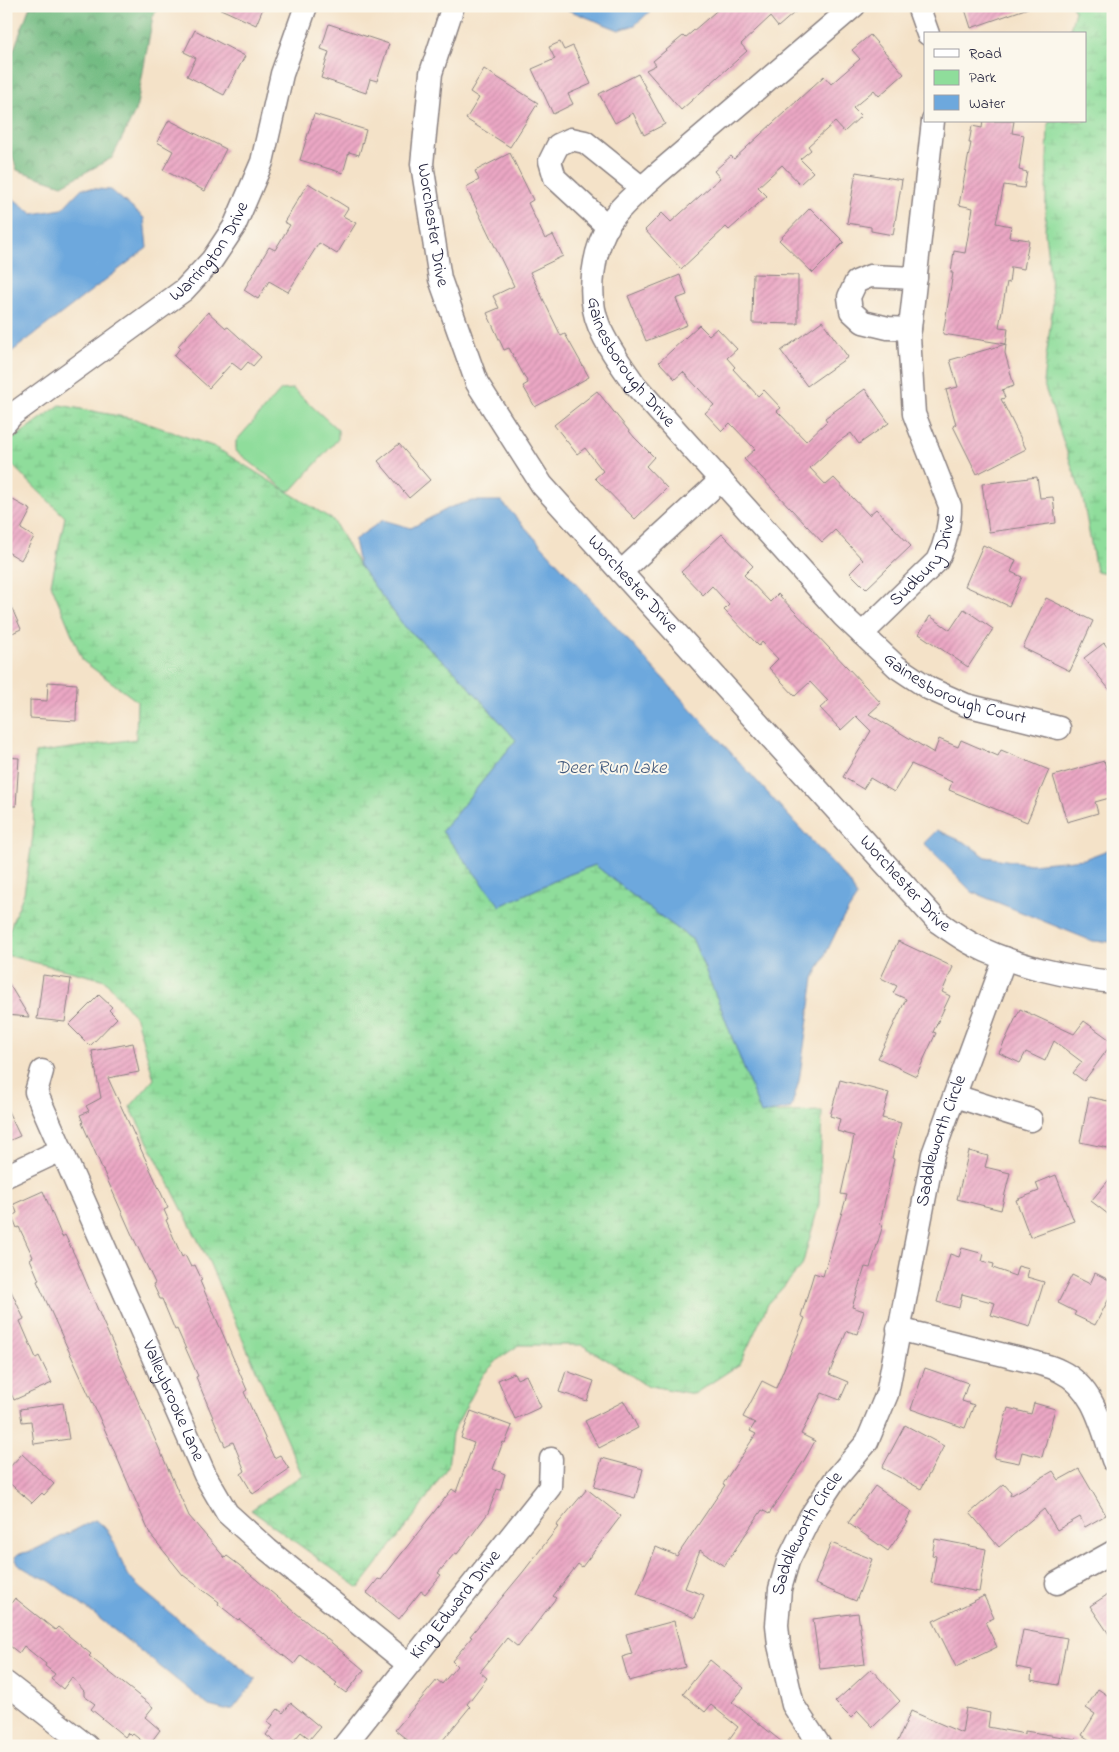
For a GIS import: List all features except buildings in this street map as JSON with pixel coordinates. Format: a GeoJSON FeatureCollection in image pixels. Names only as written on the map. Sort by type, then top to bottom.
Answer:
{"type":"FeatureCollection","features":[{"type":"Feature","properties":{"kind":"street","name":"Warrington Drive"},"geometry":{"type":"LineString","coordinates":[[6,422],[12,415],[184,290],[212,260],[234,227],[262,162],[282,74],[306,6]]}},
{"type":"Feature","properties":{"kind":"street","name":"Worchester Drive"},"geometry":{"type":"LineString","coordinates":[[453,6],[431,72],[422,164],[440,279],[477,383],[542,485],[938,922],[975,946],[1005,958],[1049,971],[1090,980],[1113,982]]}},
{"type":"Feature","properties":{"kind":"street","name":"Gainesborough Drive"},"geometry":{"type":"LineString","coordinates":[[854,6],[642,188],[625,205],[608,227],[599,247],[594,271],[593,298],[598,324],[608,345],[635,385],[843,616],[862,634]]}},
{"type":"Feature","properties":{"kind":"street"},"geometry":{"type":"LineString","coordinates":[[918,6],[927,32]]}},
{"type":"Feature","properties":{"kind":"street","name":"Sudbury Drive"},"geometry":{"type":"LineString","coordinates":[[862,634],[937,561],[945,546],[950,521],[950,506],[914,414],[910,329],[933,122]]}},
{"type":"Feature","properties":{"kind":"street"},"geometry":{"type":"LineString","coordinates":[[608,227],[554,178],[550,161],[558,145],[571,139],[585,142],[642,188]]}},
{"type":"Feature","properties":{"kind":"street"},"geometry":{"type":"LineString","coordinates":[[910,329],[888,328],[863,322],[852,311],[849,297],[856,282],[870,276],[916,278]]}},
{"type":"Feature","properties":{"kind":"street"},"geometry":{"type":"LineString","coordinates":[[621,572],[721,480]]}},
{"type":"Feature","properties":{"kind":"street","name":"Gainesborough Court"},"geometry":{"type":"LineString","coordinates":[[862,634],[897,667],[930,689],[966,705],[1059,728]]}},
{"type":"Feature","properties":{"kind":"street","name":"Saddleworth Circle"},"geometry":{"type":"LineString","coordinates":[[820,1746],[793,1705],[779,1645],[777,1625],[780,1589],[788,1561],[810,1517],[834,1481],[866,1442],[887,1394],[933,1154],[1005,958]]}},
{"type":"Feature","properties":{"kind":"street","name":"Valleybrooke Lane"},"geometry":{"type":"LineString","coordinates":[[42,1071],[36,1092],[205,1475],[227,1513],[268,1550],[408,1664]]}},
{"type":"Feature","properties":{"kind":"street"},"geometry":{"type":"LineString","coordinates":[[955,1096],[1031,1120]]}},
{"type":"Feature","properties":{"kind":"street"},"geometry":{"type":"LineString","coordinates":[[6,1176],[61,1150]]}},
{"type":"Feature","properties":{"kind":"street"},"geometry":{"type":"LineString","coordinates":[[898,1330],[1037,1363],[1070,1377],[1091,1400],[1100,1420],[1113,1460]]}},
{"type":"Feature","properties":{"kind":"street","name":"King Edward Drive"},"geometry":{"type":"LineString","coordinates":[[344,1746],[550,1487],[551,1459]]}},
{"type":"Feature","properties":{"kind":"street"},"geometry":{"type":"LineString","coordinates":[[1057,1582],[1113,1552]]}},
{"type":"Feature","properties":{"kind":"street"},"geometry":{"type":"LineString","coordinates":[[6,1683],[87,1746]]}},
{"type":"Feature","properties":{"kind":"green space"},"geometry":{"type":"Polygon","coordinates":[[[30,6],[159,6],[153,16],[136,110],[112,158],[62,185],[17,170],[6,136],[6,71],[30,6]]]}},
{"type":"Feature","properties":{"kind":"green space"},"geometry":{"type":"Polygon","coordinates":[[[1072,6],[1113,6],[1113,574],[1096,571],[1083,499],[1043,382],[1053,303],[1045,233],[1048,125],[1049,122],[1086,122],[1086,32],[1070,32],[1075,11],[1072,6]]]}},
{"type":"Feature","properties":{"kind":"green space"},"geometry":{"type":"Polygon","coordinates":[[[293,389],[338,430],[338,439],[292,490],[287,491],[236,451],[236,441],[281,390],[293,389]]]}},
{"type":"Feature","properties":{"kind":"green space"},"geometry":{"type":"Polygon","coordinates":[[[60,405],[135,419],[215,447],[333,520],[359,565],[404,626],[456,672],[516,740],[442,831],[500,906],[565,876],[595,865],[693,940],[761,1113],[822,1111],[819,1204],[802,1266],[768,1304],[740,1364],[694,1394],[645,1385],[582,1345],[519,1345],[500,1358],[483,1375],[452,1433],[448,1466],[418,1511],[359,1588],[251,1510],[302,1475],[209,1262],[130,1107],[154,1079],[136,1018],[105,980],[6,955],[6,938],[24,893],[33,836],[35,753],[136,739],[137,701],[83,661],[51,584],[65,517],[6,459],[6,444],[60,405]]]}},
{"type":"Feature","properties":{"kind":"water"},"geometry":{"type":"Polygon","coordinates":[[[558,6],[656,6],[635,25],[619,30],[558,6]]]}},
{"type":"Feature","properties":{"kind":"water"},"geometry":{"type":"Polygon","coordinates":[[[82,188],[111,190],[144,218],[147,248],[6,356],[6,193],[33,214],[62,209],[82,188]]]}},
{"type":"Feature","properties":{"kind":"water","name":"Deer Run Lake"},"geometry":{"type":"Polygon","coordinates":[[[472,501],[501,501],[850,883],[857,897],[842,920],[814,978],[799,1081],[791,1108],[761,1114],[693,940],[595,865],[565,876],[500,906],[442,831],[516,740],[456,672],[404,626],[359,565],[354,540],[383,520],[411,528],[451,507],[472,501]]]}},
{"type":"Feature","properties":{"kind":"water"},"geometry":{"type":"Polygon","coordinates":[[[937,830],[966,843],[986,857],[1031,864],[1084,859],[1113,848],[1113,942],[1092,941],[972,892],[924,843],[937,830]]]}},
{"type":"Feature","properties":{"kind":"water"},"geometry":{"type":"Polygon","coordinates":[[[95,1520],[108,1532],[123,1566],[136,1584],[171,1614],[256,1680],[233,1709],[225,1710],[209,1706],[50,1581],[26,1569],[17,1562],[15,1557],[18,1554],[32,1551],[95,1520]]]}}]}
